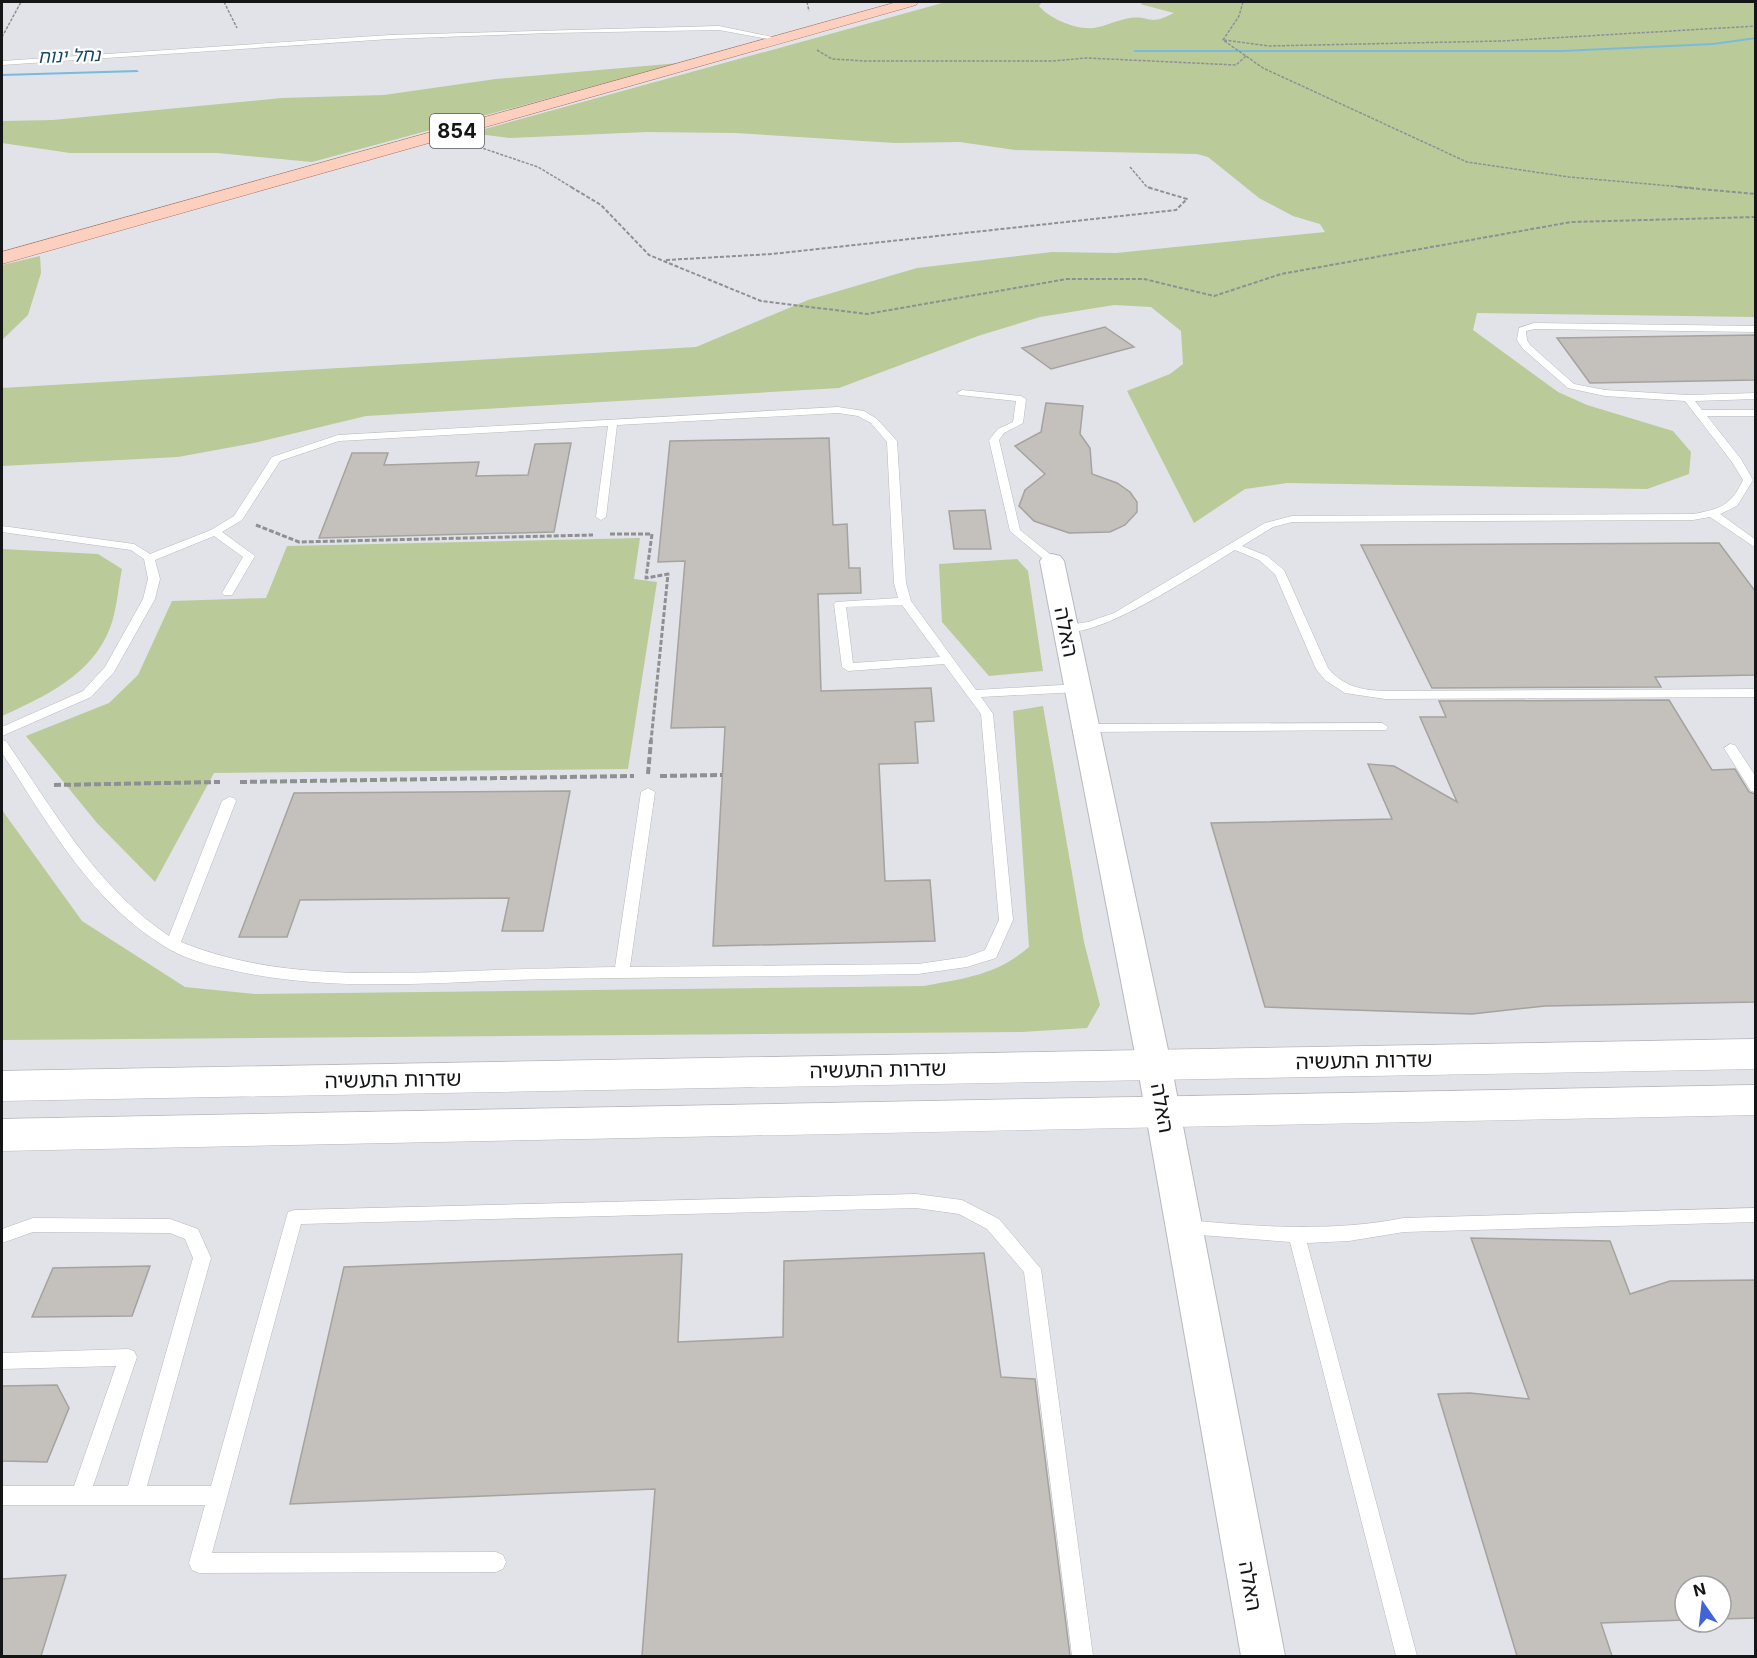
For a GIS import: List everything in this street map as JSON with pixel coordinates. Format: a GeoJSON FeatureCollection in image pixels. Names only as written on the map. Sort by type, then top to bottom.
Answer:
{"type":"FeatureCollection","features":[{"type":"Feature","properties":{"kind":"main road","name":"854"},"geometry":{"type":"LineString","coordinates":[[2,258],[912,2]]}},
{"type":"Feature","properties":{"kind":"street","name":"האלה"},"geometry":{"type":"LineString","coordinates":[[1052,561],[1163,1110],[1263,1656]]}},
{"type":"Feature","properties":{"kind":"street","name":"שדרות התעשיה"},"geometry":{"type":"LineString","coordinates":[[2,1086],[1755,1054]]}},
{"type":"Feature","properties":{"kind":"street"},"geometry":{"type":"LineString","coordinates":[[2,1135],[1163,1110],[1755,1100]]}},
{"type":"Feature","properties":{"kind":"lane"},"geometry":{"type":"LineString","coordinates":[[2,63],[390,37],[719,27],[779,39]]}},
{"type":"Feature","properties":{"kind":"lane"},"geometry":{"type":"LineString","coordinates":[[1755,329],[1534,326],[1522,330],[1522,340],[1526,347],[1571,386],[1605,393],[1688,398],[1755,396]]}},
{"type":"Feature","properties":{"kind":"lane"},"geometry":{"type":"LineString","coordinates":[[962,393],[1020,399],[1018,423],[1001,431],[994,440],[1015,531],[1052,561]]}},
{"type":"Feature","properties":{"kind":"lane"},"geometry":{"type":"LineString","coordinates":[[1065,628],[1090,625],[1118,615],[1269,525],[1292,519],[1693,517],[1726,511],[1740,499],[1748,480],[1737,461],[1688,398]]}},
{"type":"Feature","properties":{"kind":"lane"},"geometry":{"type":"LineString","coordinates":[[2,744],[92,874],[128,915],[173,945],[239,969],[344,977],[918,969],[967,962],[991,954],[1006,920],[987,714],[905,601],[900,583],[892,441],[874,420],[861,413],[838,410],[338,438],[276,459],[266,471],[249,506],[238,518],[215,532],[149,558]]}},
{"type":"Feature","properties":{"kind":"lane"},"geometry":{"type":"LineString","coordinates":[[1700,414],[1755,412]]}},
{"type":"Feature","properties":{"kind":"lane"},"geometry":{"type":"LineString","coordinates":[[601,518],[613,422]]}},
{"type":"Feature","properties":{"kind":"lane"},"geometry":{"type":"LineString","coordinates":[[1713,513],[1755,544]]}},
{"type":"Feature","properties":{"kind":"lane"},"geometry":{"type":"LineString","coordinates":[[2,529],[134,547],[149,558],[154,579],[149,599],[110,669],[87,694],[2,732]]}},
{"type":"Feature","properties":{"kind":"lane"},"geometry":{"type":"LineString","coordinates":[[215,532],[249,556],[228,593]]}},
{"type":"Feature","properties":{"kind":"lane"},"geometry":{"type":"LineString","coordinates":[[1234,546],[1263,558],[1280,572],[1322,669],[1331,681],[1349,692],[1385,695],[1755,693]]}},
{"type":"Feature","properties":{"kind":"lane"},"geometry":{"type":"LineString","coordinates":[[905,601],[840,604],[848,667],[948,660]]}},
{"type":"Feature","properties":{"kind":"lane"},"geometry":{"type":"LineString","coordinates":[[972,693],[1078,688]]}},
{"type":"Feature","properties":{"kind":"lane"},"geometry":{"type":"LineString","coordinates":[[1086,728],[1382,727]]}},
{"type":"Feature","properties":{"kind":"lane"},"geometry":{"type":"LineString","coordinates":[[1730,748],[1755,788]]}},
{"type":"Feature","properties":{"kind":"lane"},"geometry":{"type":"LineString","coordinates":[[622,973],[648,792]]}},
{"type":"Feature","properties":{"kind":"lane"},"geometry":{"type":"LineString","coordinates":[[173,945],[229,801]]}},
{"type":"Feature","properties":{"kind":"lane"},"geometry":{"type":"LineString","coordinates":[[496,1562],[199,1563],[294,1217],[916,1201],[962,1207],[993,1224],[1032,1269],[1083,1656]]}},
{"type":"Feature","properties":{"kind":"lane"},"geometry":{"type":"LineString","coordinates":[[1185,1227],[1297,1237],[1367,1234],[1404,1226],[1755,1215]]}},
{"type":"Feature","properties":{"kind":"lane"},"geometry":{"type":"LineString","coordinates":[[2,1236],[33,1225],[170,1226],[192,1234],[202,1258],[135,1496]]}},
{"type":"Feature","properties":{"kind":"lane"},"geometry":{"type":"LineString","coordinates":[[1297,1237],[1407,1656]]}},
{"type":"Feature","properties":{"kind":"lane"},"geometry":{"type":"LineString","coordinates":[[2,1361],[128,1358],[80,1496]]}},
{"type":"Feature","properties":{"kind":"lane"},"geometry":{"type":"LineString","coordinates":[[2,1496],[218,1495]]}},
{"type":"Feature","properties":{"kind":"path"},"geometry":{"type":"LineString","coordinates":[[2,37],[21,2]]}},
{"type":"Feature","properties":{"kind":"path"},"geometry":{"type":"LineString","coordinates":[[224,2],[246,48]]}},
{"type":"Feature","properties":{"kind":"path"},"geometry":{"type":"LineString","coordinates":[[1223,40],[1239,16],[1243,2]]}},
{"type":"Feature","properties":{"kind":"path"},"geometry":{"type":"LineString","coordinates":[[1223,40],[1269,46],[1501,41],[1755,26]]}},
{"type":"Feature","properties":{"kind":"path"},"geometry":{"type":"LineString","coordinates":[[779,39],[814,48],[832,59],[865,61],[1052,61],[1087,58],[1236,65],[1246,56]]}},
{"type":"Feature","properties":{"kind":"path"},"geometry":{"type":"LineString","coordinates":[[1223,40],[1263,68],[1467,162],[1569,177],[1755,194]]}},
{"type":"Feature","properties":{"kind":"path"},"geometry":{"type":"LineString","coordinates":[[444,135],[538,167],[601,205],[649,255],[662,261],[761,301],[867,314],[1067,279],[1144,279],[1214,296],[1281,274],[1570,222],[1755,217]]}},
{"type":"Feature","properties":{"kind":"path"},"geometry":{"type":"LineString","coordinates":[[662,261],[772,254],[1057,225],[1096,218],[1176,210],[1187,199],[1147,187],[1130,167]]}},
{"type":"Feature","properties":{"kind":"path"},"geometry":{"type":"LineString","coordinates":[[238,518],[298,542],[598,535]]}},
{"type":"Feature","properties":{"kind":"path"},"geometry":{"type":"LineString","coordinates":[[609,534],[652,534],[646,578],[668,574],[648,792]]}},
{"type":"Feature","properties":{"kind":"path"},"geometry":{"type":"LineString","coordinates":[[30,785],[722,775]]}},
{"type":"Feature","properties":{"kind":"green space"},"geometry":{"type":"Polygon","coordinates":[[[946,2],[1042,2],[1039,6],[1056,19],[1079,27],[1094,28],[1137,17],[1154,20],[1174,13],[1140,4],[1145,2],[1755,2],[1755,317],[1477,313],[1473,330],[1558,392],[1587,405],[1673,431],[1691,452],[1689,474],[1647,489],[1287,483],[1245,489],[1194,523],[1127,391],[1170,374],[1183,364],[1181,331],[1151,307],[1114,305],[1040,317],[978,336],[839,388],[366,416],[254,443],[178,457],[2,466],[2,388],[696,347],[808,300],[917,268],[1052,252],[1116,253],[1325,232],[1320,224],[1293,216],[1259,198],[1208,157],[1197,154],[1015,150],[960,142],[895,143],[736,133],[647,132],[510,138],[470,133],[946,2]]]}},
{"type":"Feature","properties":{"kind":"green space"},"geometry":{"type":"Polygon","coordinates":[[[679,63],[312,162],[217,153],[70,153],[2,143],[2,121],[53,120],[282,98],[384,95],[496,79],[679,63]]]}},
{"type":"Feature","properties":{"kind":"green space"},"geometry":{"type":"Polygon","coordinates":[[[40,256],[41,273],[28,315],[2,340],[2,265],[40,256]]]}},
{"type":"Feature","properties":{"kind":"green space"},"geometry":{"type":"Polygon","coordinates":[[[640,538],[634,579],[657,582],[628,769],[214,773],[155,882],[97,823],[26,736],[109,703],[138,675],[172,601],[266,598],[287,546],[640,538]]]}},
{"type":"Feature","properties":{"kind":"green space"},"geometry":{"type":"Polygon","coordinates":[[[2,549],[98,554],[122,569],[110,628],[91,659],[65,683],[2,716],[2,549]]]}},
{"type":"Feature","properties":{"kind":"green space"},"geometry":{"type":"Polygon","coordinates":[[[1017,559],[1028,571],[1043,671],[989,676],[942,622],[939,564],[1017,559]]]}},
{"type":"Feature","properties":{"kind":"green space"},"geometry":{"type":"Polygon","coordinates":[[[1043,706],[1084,942],[1100,1005],[1087,1028],[1021,1032],[2,1040],[2,810],[82,921],[185,987],[255,994],[924,986],[993,970],[1029,947],[1013,711],[1043,706]]]}},
{"type":"Feature","properties":{"kind":"building"},"geometry":{"type":"Polygon","coordinates":[[[1105,327],[1134,347],[1051,369],[1022,348],[1105,327]]]}},
{"type":"Feature","properties":{"kind":"building"},"geometry":{"type":"Polygon","coordinates":[[[1755,335],[1755,380],[1590,383],[1557,338],[1755,335]]]}},
{"type":"Feature","properties":{"kind":"building"},"geometry":{"type":"Polygon","coordinates":[[[1046,403],[1083,406],[1080,434],[1090,448],[1092,474],[1117,483],[1130,492],[1137,502],[1137,512],[1125,525],[1110,532],[1069,533],[1034,521],[1019,506],[1025,490],[1045,474],[1015,446],[1041,432],[1046,403]]]}},
{"type":"Feature","properties":{"kind":"building"},"geometry":{"type":"Polygon","coordinates":[[[829,438],[833,525],[847,524],[849,568],[860,568],[861,593],[818,594],[821,691],[931,688],[934,721],[915,722],[918,763],[879,764],[885,881],[930,880],[935,941],[713,946],[725,727],[671,728],[685,561],[658,562],[670,441],[829,438]]]}},
{"type":"Feature","properties":{"kind":"building"},"geometry":{"type":"Polygon","coordinates":[[[571,443],[554,532],[319,538],[352,453],[388,453],[384,465],[479,462],[476,476],[528,475],[535,444],[571,443]]]}},
{"type":"Feature","properties":{"kind":"building"},"geometry":{"type":"Polygon","coordinates":[[[985,510],[991,549],[954,549],[949,511],[985,510]]]}},
{"type":"Feature","properties":{"kind":"building"},"geometry":{"type":"Polygon","coordinates":[[[1719,543],[1755,591],[1755,675],[1655,677],[1661,687],[1432,688],[1361,545],[1719,543]]]}},
{"type":"Feature","properties":{"kind":"building"},"geometry":{"type":"Polygon","coordinates":[[[1669,700],[1712,770],[1735,769],[1749,792],[1755,794],[1755,1002],[1545,1006],[1472,1014],[1265,1007],[1211,823],[1392,819],[1368,764],[1394,766],[1457,802],[1420,717],[1446,717],[1439,701],[1669,700]]]}},
{"type":"Feature","properties":{"kind":"building"},"geometry":{"type":"Polygon","coordinates":[[[570,791],[543,931],[502,931],[509,898],[300,900],[287,937],[239,937],[294,793],[570,791]]]}},
{"type":"Feature","properties":{"kind":"building"},"geometry":{"type":"Polygon","coordinates":[[[1471,1238],[1610,1241],[1630,1294],[1670,1281],[1755,1280],[1755,1618],[1733,1619],[1733,1574],[1673,1574],[1673,1620],[1601,1623],[1612,1656],[1517,1656],[1438,1394],[1470,1393],[1529,1399],[1471,1238]]]}},
{"type":"Feature","properties":{"kind":"building"},"geometry":{"type":"Polygon","coordinates":[[[984,1253],[1001,1377],[1035,1379],[1070,1656],[642,1656],[655,1489],[290,1504],[344,1267],[682,1254],[678,1342],[783,1337],[784,1261],[984,1253]]]}},
{"type":"Feature","properties":{"kind":"building"},"geometry":{"type":"Polygon","coordinates":[[[150,1266],[132,1316],[32,1317],[53,1268],[150,1266]]]}},
{"type":"Feature","properties":{"kind":"building"},"geometry":{"type":"Polygon","coordinates":[[[57,1385],[69,1408],[47,1462],[2,1461],[2,1386],[57,1385]]]}},
{"type":"Feature","properties":{"kind":"building"},"geometry":{"type":"Polygon","coordinates":[[[66,1575],[41,1656],[2,1656],[2,1579],[66,1575]]]}},
{"type":"Feature","properties":{"kind":"waterway"},"geometry":{"type":"LineString","coordinates":[[1135,51],[1562,51],[1713,44],[1756,38]]}},
{"type":"Feature","properties":{"kind":"waterway","name":"נחל ינוח"},"geometry":{"type":"LineString","coordinates":[[2,75],[137,71]]}}]}
